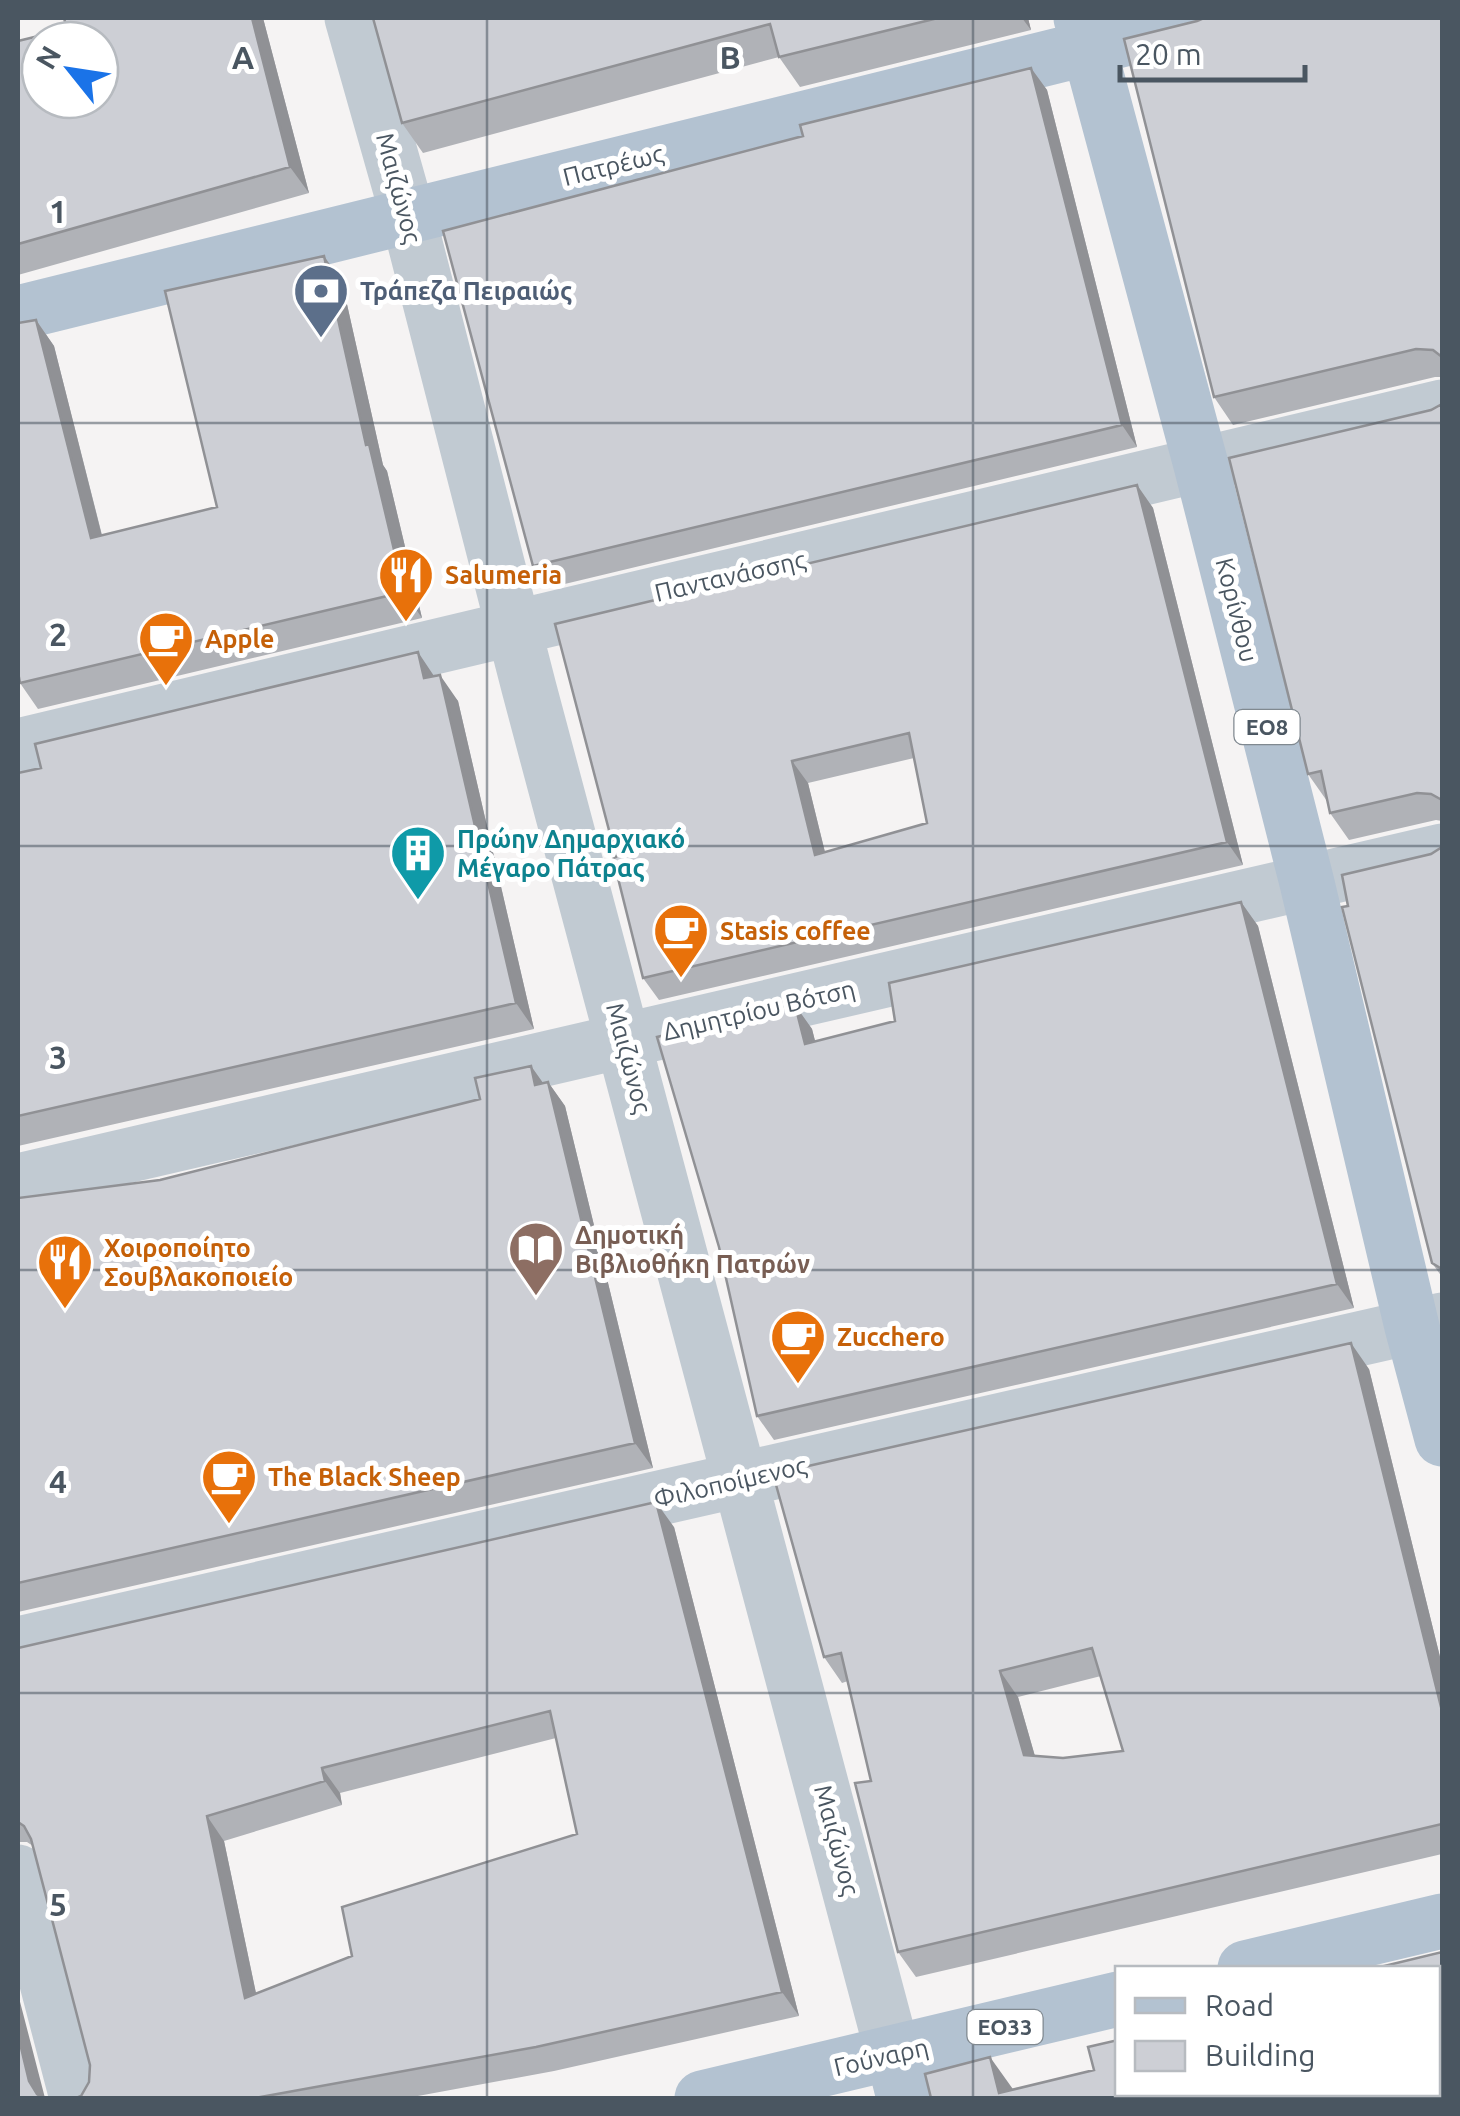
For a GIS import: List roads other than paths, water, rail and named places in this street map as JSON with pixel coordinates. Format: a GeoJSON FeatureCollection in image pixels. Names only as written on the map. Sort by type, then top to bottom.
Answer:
{"type":"FeatureCollection","features":[{"type":"Feature","properties":{"kind":"main road","name":"Πατρέως"},"geometry":{"type":"LineString","coordinates":[[18,313],[408,216],[1085,32],[1209,18]]}},
{"type":"Feature","properties":{"kind":"main road","name":"Κορίνθου"},"geometry":{"type":"LineString","coordinates":[[1085,32],[1306,883],[1427,1323],[1442,1438]]}},
{"type":"Feature","properties":{"kind":"main road"},"geometry":{"type":"LineString","coordinates":[[1253,1966],[1442,1921]]}},
{"type":"Feature","properties":{"kind":"main road","name":"Γούναρη"},"geometry":{"type":"LineString","coordinates":[[702,2098],[898,2076],[1115,2001]]}},
{"type":"Feature","properties":{"kind":"street","name":"Μαιζώνος"},"geometry":{"type":"LineString","coordinates":[[352,18],[408,216],[898,2076]]}},
{"type":"Feature","properties":{"kind":"street","name":"Παντανάσσης"},"geometry":{"type":"LineString","coordinates":[[18,746],[1442,407]]}},
{"type":"Feature","properties":{"kind":"street","name":"Δημητρίου Βότση"},"geometry":{"type":"LineString","coordinates":[[18,1182],[1442,851]]}},
{"type":"Feature","properties":{"kind":"street","name":"Φιλοποίμενος"},"geometry":{"type":"LineString","coordinates":[[18,1644],[1427,1323]]}},
{"type":"Feature","properties":{"kind":"street"},"geometry":{"type":"LineString","coordinates":[[18,1872],[77,2098]]}},
{"type":"Feature","properties":{"kind":"place","name":"Τράπεζα Πειραιώς"},"geometry":{"type":"Point","coordinates":[321,340]}},
{"type":"Feature","properties":{"kind":"place","name":"Salumeria"},"geometry":{"type":"Point","coordinates":[406,624]}},
{"type":"Feature","properties":{"kind":"place","name":"Apple"},"geometry":{"type":"Point","coordinates":[166,688]}},
{"type":"Feature","properties":{"kind":"place","name":"Πρώην Δημαρχιακό Μέγαρο Πάτρας"},"geometry":{"type":"Point","coordinates":[418,902]}},
{"type":"Feature","properties":{"kind":"place","name":"Stasis coffee"},"geometry":{"type":"Point","coordinates":[681,980]}},
{"type":"Feature","properties":{"kind":"place","name":"Δημοτική Βιβλιοθήκη Πατρών"},"geometry":{"type":"Point","coordinates":[536,1298]}},
{"type":"Feature","properties":{"kind":"place","name":"Χοιροποίητο Σουβλακοποιείο"},"geometry":{"type":"Point","coordinates":[65,1311]}},
{"type":"Feature","properties":{"kind":"place","name":"Zucchero"},"geometry":{"type":"Point","coordinates":[798,1386]}},
{"type":"Feature","properties":{"kind":"place","name":"The Black Sheep"},"geometry":{"type":"Point","coordinates":[229,1526]}}]}
